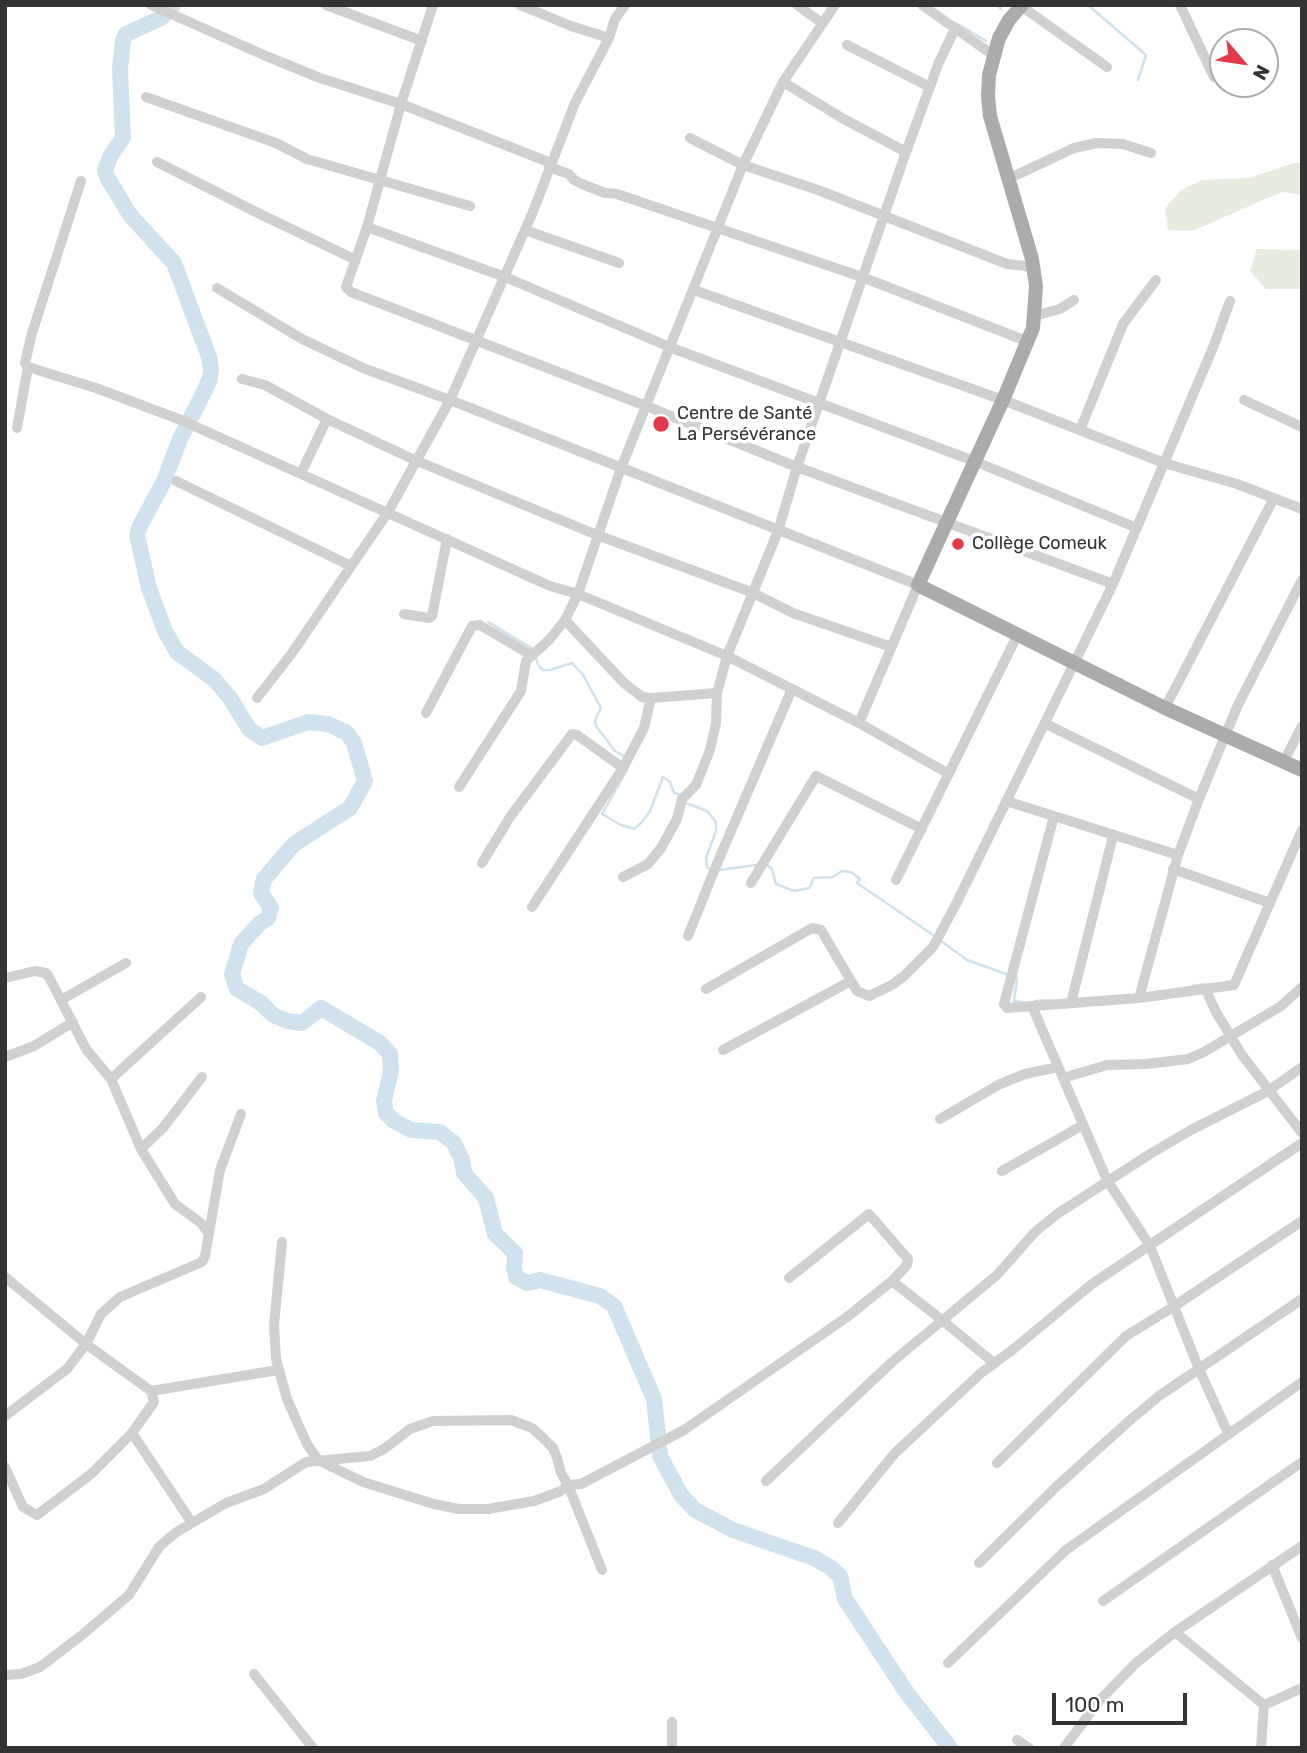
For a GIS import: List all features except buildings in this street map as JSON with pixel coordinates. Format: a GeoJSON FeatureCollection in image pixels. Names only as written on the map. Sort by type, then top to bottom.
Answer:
{"type":"FeatureCollection","features":[{"type":"Feature","properties":{"kind":"main road"},"geometry":{"type":"LineString","coordinates":[[1021,6],[1009,20],[993,55],[989,75],[990,116],[1033,267],[1036,286],[1034,316],[1029,342],[918,585],[1165,708],[1302,770]]}},
{"type":"Feature","properties":{"kind":"street"},"geometry":{"type":"LineString","coordinates":[[151,5],[320,78],[401,104],[550,165],[582,184],[862,277],[1029,342]]}},
{"type":"Feature","properties":{"kind":"street"},"geometry":{"type":"LineString","coordinates":[[326,5],[422,40]]}},
{"type":"Feature","properties":{"kind":"street"},"geometry":{"type":"LineString","coordinates":[[433,5],[401,104],[367,227],[354,259],[346,287],[351,292],[797,467],[1113,584]]}},
{"type":"Feature","properties":{"kind":"street"},"geometry":{"type":"LineString","coordinates":[[520,5],[609,38]]}},
{"type":"Feature","properties":{"kind":"street"},"geometry":{"type":"LineString","coordinates":[[257,698],[292,653],[388,512],[450,400],[525,230],[575,103],[609,38],[615,19],[625,5]]}},
{"type":"Feature","properties":{"kind":"street"},"geometry":{"type":"LineString","coordinates":[[797,5],[822,23]]}},
{"type":"Feature","properties":{"kind":"street"},"geometry":{"type":"LineString","coordinates":[[459,787],[521,691],[524,666],[565,620],[578,594],[621,468],[672,348],[743,165],[783,82],[835,5]]}},
{"type":"Feature","properties":{"kind":"street"},"geometry":{"type":"LineString","coordinates":[[922,5],[993,55]]}},
{"type":"Feature","properties":{"kind":"street"},"geometry":{"type":"LineString","coordinates":[[1180,5],[1209,66]]}},
{"type":"Feature","properties":{"kind":"street"},"geometry":{"type":"LineString","coordinates":[[1021,6],[1107,67]]}},
{"type":"Feature","properties":{"kind":"street"},"geometry":{"type":"LineString","coordinates":[[623,877],[648,863],[662,848],[677,819],[682,799],[696,785],[710,750],[716,723],[717,693],[727,656],[778,531],[797,467],[906,152],[955,29]]}},
{"type":"Feature","properties":{"kind":"street"},"geometry":{"type":"LineString","coordinates":[[847,45],[930,87]]}},
{"type":"Feature","properties":{"kind":"street"},"geometry":{"type":"LineString","coordinates":[[783,82],[842,118],[906,152]]}},
{"type":"Feature","properties":{"kind":"street"},"geometry":{"type":"LineString","coordinates":[[146,97],[276,143],[307,159],[470,206]]}},
{"type":"Feature","properties":{"kind":"street"},"geometry":{"type":"LineString","coordinates":[[690,138],[743,165],[885,216],[1007,264],[1033,267]]}},
{"type":"Feature","properties":{"kind":"street"},"geometry":{"type":"LineString","coordinates":[[1007,178],[1074,148],[1097,143],[1123,144],[1151,153]]}},
{"type":"Feature","properties":{"kind":"street"},"geometry":{"type":"LineString","coordinates":[[157,162],[354,259]]}},
{"type":"Feature","properties":{"kind":"street"},"geometry":{"type":"LineString","coordinates":[[17,428],[28,367],[25,363],[32,332],[81,181]]}},
{"type":"Feature","properties":{"kind":"street"},"geometry":{"type":"LineString","coordinates":[[367,227],[505,277],[672,348],[974,461],[1137,528]]}},
{"type":"Feature","properties":{"kind":"street"},"geometry":{"type":"LineString","coordinates":[[525,230],[619,263]]}},
{"type":"Feature","properties":{"kind":"street"},"geometry":{"type":"LineString","coordinates":[[1080,430],[1123,324],[1156,279]]}},
{"type":"Feature","properties":{"kind":"street"},"geometry":{"type":"LineString","coordinates":[[217,288],[314,345],[363,368],[918,585],[859,723]]}},
{"type":"Feature","properties":{"kind":"street"},"geometry":{"type":"LineString","coordinates":[[694,290],[1003,400],[1164,463],[1237,484],[1302,509]]}},
{"type":"Feature","properties":{"kind":"street"},"geometry":{"type":"LineString","coordinates":[[1034,316],[1060,309],[1074,300]]}},
{"type":"Feature","properties":{"kind":"street"},"geometry":{"type":"LineString","coordinates":[[706,989],[812,928],[821,930],[856,990],[869,996],[892,985],[925,957],[957,904],[1113,584],[1230,301]]}},
{"type":"Feature","properties":{"kind":"street"},"geometry":{"type":"LineString","coordinates":[[28,367],[96,388],[181,420],[550,586],[578,594],[727,656],[859,723],[949,774]]}},
{"type":"Feature","properties":{"kind":"street"},"geometry":{"type":"LineString","coordinates":[[242,379],[265,385],[327,419],[417,461],[597,535],[751,592],[793,613],[891,647]]}},
{"type":"Feature","properties":{"kind":"street"},"geometry":{"type":"LineString","coordinates":[[1244,400],[1302,427]]}},
{"type":"Feature","properties":{"kind":"street"},"geometry":{"type":"LineString","coordinates":[[301,473],[327,419]]}},
{"type":"Feature","properties":{"kind":"street"},"geometry":{"type":"LineString","coordinates":[[176,481],[351,566]]}},
{"type":"Feature","properties":{"kind":"street"},"geometry":{"type":"LineString","coordinates":[[1165,708],[1274,498]]}},
{"type":"Feature","properties":{"kind":"street"},"geometry":{"type":"LineString","coordinates":[[404,614],[429,618],[432,616],[447,539]]}},
{"type":"Feature","properties":{"kind":"street"},"geometry":{"type":"LineString","coordinates":[[1139,998],[1178,855],[1199,799],[1253,674],[1302,580]]}},
{"type":"Feature","properties":{"kind":"street"},"geometry":{"type":"LineString","coordinates":[[565,620],[624,683],[642,697],[717,693]]}},
{"type":"Feature","properties":{"kind":"street"},"geometry":{"type":"LineString","coordinates":[[426,713],[472,626],[480,625],[531,655]]}},
{"type":"Feature","properties":{"kind":"street"},"geometry":{"type":"LineString","coordinates":[[896,880],[1018,634]]}},
{"type":"Feature","properties":{"kind":"street"},"geometry":{"type":"LineString","coordinates":[[688,936],[792,689]]}},
{"type":"Feature","properties":{"kind":"street"},"geometry":{"type":"LineString","coordinates":[[532,907],[623,768],[644,728],[651,698]]}},
{"type":"Feature","properties":{"kind":"street"},"geometry":{"type":"LineString","coordinates":[[1046,724],[1199,799]]}},
{"type":"Feature","properties":{"kind":"street"},"geometry":{"type":"LineString","coordinates":[[1283,763],[1302,726]]}},
{"type":"Feature","properties":{"kind":"street"},"geometry":{"type":"LineString","coordinates":[[482,863],[510,817],[572,734],[623,768]]}},
{"type":"Feature","properties":{"kind":"street"},"geometry":{"type":"LineString","coordinates":[[751,883],[816,776],[922,829]]}},
{"type":"Feature","properties":{"kind":"street"},"geometry":{"type":"LineString","coordinates":[[1006,801],[1178,855]]}},
{"type":"Feature","properties":{"kind":"street"},"geometry":{"type":"LineString","coordinates":[[1054,817],[1004,1004],[1007,1008],[1139,998],[1229,987],[1238,980],[1302,830]]}},
{"type":"Feature","properties":{"kind":"street"},"geometry":{"type":"LineString","coordinates":[[1071,1003],[1113,836]]}},
{"type":"Feature","properties":{"kind":"street"},"geometry":{"type":"LineString","coordinates":[[1174,869],[1270,903]]}},
{"type":"Feature","properties":{"kind":"street"},"geometry":{"type":"LineString","coordinates":[[61,1000],[127,963]]}},
{"type":"Feature","properties":{"kind":"street"},"geometry":{"type":"LineString","coordinates":[[5,978],[35,971],[46,973],[86,1049],[111,1079],[141,1149],[176,1204],[201,1223],[209,1234]]}},
{"type":"Feature","properties":{"kind":"street"},"geometry":{"type":"LineString","coordinates":[[723,1051],[851,981]]}},
{"type":"Feature","properties":{"kind":"street"},"geometry":{"type":"LineString","coordinates":[[1063,1078],[1107,1065],[1188,1059],[1281,1006],[1302,987]]}},
{"type":"Feature","properties":{"kind":"street"},"geometry":{"type":"LineString","coordinates":[[1206,989],[1230,1037],[1302,1133]]}},
{"type":"Feature","properties":{"kind":"street"},"geometry":{"type":"LineString","coordinates":[[111,1079],[201,997]]}},
{"type":"Feature","properties":{"kind":"street"},"geometry":{"type":"LineString","coordinates":[[1032,1006],[1107,1180],[1150,1247],[1228,1433]]}},
{"type":"Feature","properties":{"kind":"street"},"geometry":{"type":"LineString","coordinates":[[5,1058],[34,1046],[73,1023]]}},
{"type":"Feature","properties":{"kind":"street"},"geometry":{"type":"LineString","coordinates":[[940,1118],[1000,1084],[1026,1074],[1058,1067]]}},
{"type":"Feature","properties":{"kind":"street"},"geometry":{"type":"LineString","coordinates":[[766,1481],[843,1408],[997,1275],[1035,1232],[1056,1214],[1191,1130],[1268,1091],[1302,1067]]}},
{"type":"Feature","properties":{"kind":"street"},"geometry":{"type":"LineString","coordinates":[[141,1149],[163,1128],[202,1077]]}},
{"type":"Feature","properties":{"kind":"street"},"geometry":{"type":"LineString","coordinates":[[5,1416],[67,1369],[86,1344],[101,1314],[120,1297],[202,1262],[220,1170],[241,1114]]}},
{"type":"Feature","properties":{"kind":"street"},"geometry":{"type":"LineString","coordinates":[[1002,1171],[1083,1125]]}},
{"type":"Feature","properties":{"kind":"street"},"geometry":{"type":"LineString","coordinates":[[838,1522],[902,1445],[994,1363],[1092,1284],[1302,1143]]}},
{"type":"Feature","properties":{"kind":"street"},"geometry":{"type":"LineString","coordinates":[[282,1242],[274,1325],[278,1370],[296,1420],[318,1460],[363,1482],[459,1509],[515,1506],[550,1496],[646,1451],[706,1416],[819,1338],[892,1281],[907,1265],[908,1259],[869,1214],[789,1278]]}},
{"type":"Feature","properties":{"kind":"street"},"geometry":{"type":"LineString","coordinates":[[997,1463],[1120,1340],[1302,1221]]}},
{"type":"Feature","properties":{"kind":"street"},"geometry":{"type":"LineString","coordinates":[[5,1277],[86,1344],[151,1391],[153,1402],[132,1433],[91,1474],[37,1515],[23,1507],[5,1467]]}},
{"type":"Feature","properties":{"kind":"street"},"geometry":{"type":"LineString","coordinates":[[892,1281],[994,1363]]}},
{"type":"Feature","properties":{"kind":"street"},"geometry":{"type":"LineString","coordinates":[[979,1563],[1096,1450],[1159,1396],[1302,1299]]}},
{"type":"Feature","properties":{"kind":"street"},"geometry":{"type":"LineString","coordinates":[[151,1391],[278,1370]]}},
{"type":"Feature","properties":{"kind":"street"},"geometry":{"type":"LineString","coordinates":[[948,1663],[1066,1550],[1302,1382]]}},
{"type":"Feature","properties":{"kind":"street"},"geometry":{"type":"LineString","coordinates":[[5,1675],[21,1674],[40,1667],[89,1629],[129,1595],[159,1547],[191,1523],[226,1503],[264,1489],[306,1462],[370,1456],[410,1429],[433,1421],[511,1420],[532,1428],[553,1448],[602,1570]]}},
{"type":"Feature","properties":{"kind":"street"},"geometry":{"type":"LineString","coordinates":[[132,1433],[191,1523]]}},
{"type":"Feature","properties":{"kind":"street"},"geometry":{"type":"LineString","coordinates":[[1103,1601],[1302,1462]]}},
{"type":"Feature","properties":{"kind":"street"},"geometry":{"type":"LineString","coordinates":[[1064,1748],[1116,1682],[1175,1632],[1302,1546]]}},
{"type":"Feature","properties":{"kind":"street"},"geometry":{"type":"LineString","coordinates":[[1272,1565],[1299,1620],[1302,1638]]}},
{"type":"Feature","properties":{"kind":"street"},"geometry":{"type":"LineString","coordinates":[[1175,1632],[1264,1705]]}},
{"type":"Feature","properties":{"kind":"street"},"geometry":{"type":"LineString","coordinates":[[254,1674],[313,1748]]}},
{"type":"Feature","properties":{"kind":"street"},"geometry":{"type":"LineString","coordinates":[[1264,1705],[1302,1688]]}},
{"type":"Feature","properties":{"kind":"street"},"geometry":{"type":"LineString","coordinates":[[1261,1748],[1264,1705]]}},
{"type":"Feature","properties":{"kind":"street"},"geometry":{"type":"LineString","coordinates":[[671,1748],[672,1722]]}},
{"type":"Feature","properties":{"kind":"street"},"geometry":{"type":"LineString","coordinates":[[1017,1740],[1029,1748]]}},
{"type":"Feature","properties":{"kind":"shaded area"},"geometry":{"type":"Polygon","coordinates":[[[1294,163],[1302,163],[1302,195],[1282,192],[1192,231],[1168,230],[1165,208],[1181,190],[1202,180],[1249,178],[1294,163]]]}},
{"type":"Feature","properties":{"kind":"shaded area"},"geometry":{"type":"Polygon","coordinates":[[[1257,249],[1302,250],[1302,289],[1266,289],[1250,271],[1257,249]]]}},
{"type":"Feature","properties":{"kind":"waterway"},"geometry":{"type":"LineString","coordinates":[[173,5],[161,18],[126,34],[123,40],[120,69],[123,138],[111,155],[105,170],[130,215],[174,263],[211,368],[204,392],[137,535],[149,588],[165,631],[177,652],[215,680],[249,729],[262,738],[308,722],[328,724],[347,733],[354,743],[365,781],[350,808],[294,844],[264,879],[261,893],[271,908],[268,918],[241,944],[232,974],[237,989],[261,1003],[273,1015],[287,1021],[302,1023],[321,1008],[380,1043],[390,1054],[391,1071],[384,1101],[386,1113],[394,1121],[411,1130],[440,1132],[454,1143],[462,1160],[464,1173],[486,1198],[495,1234],[515,1253],[516,1277],[527,1283],[540,1280],[600,1296],[614,1306],[654,1399],[660,1456],[681,1495],[695,1510],[733,1530],[814,1558],[840,1576],[845,1599],[907,1693],[950,1748]]}},
{"type":"Feature","properties":{"kind":"waterway"},"geometry":{"type":"LineString","coordinates":[[997,5],[1001,9]]}},
{"type":"Feature","properties":{"kind":"waterway"},"geometry":{"type":"LineString","coordinates":[[1088,5],[1146,55],[1138,80]]}},
{"type":"Feature","properties":{"kind":"waterway"},"geometry":{"type":"LineString","coordinates":[[956,23],[986,41]]}},
{"type":"Feature","properties":{"kind":"waterway"},"geometry":{"type":"LineString","coordinates":[[488,622],[533,649]]}},
{"type":"Feature","properties":{"kind":"waterway"},"geometry":{"type":"LineString","coordinates":[[536,658],[543,670],[572,663],[583,675],[601,708],[595,720],[596,726],[615,751],[624,756]]}},
{"type":"Feature","properties":{"kind":"waterway"},"geometry":{"type":"LineString","coordinates":[[627,770],[602,814],[621,825],[634,829],[642,822],[650,811],[663,777],[670,782],[674,793],[681,795]]}},
{"type":"Feature","properties":{"kind":"waterway"},"geometry":{"type":"LineString","coordinates":[[686,803],[707,811],[716,822],[716,831],[706,858],[707,867],[712,871]]}},
{"type":"Feature","properties":{"kind":"waterway"},"geometry":{"type":"LineString","coordinates":[[766,864],[772,869],[776,884],[794,891],[809,888],[814,878],[833,877],[842,871],[851,872],[860,879],[857,883],[936,937]]}},
{"type":"Feature","properties":{"kind":"waterway"},"geometry":{"type":"LineString","coordinates":[[719,870],[756,865]]}},
{"type":"Feature","properties":{"kind":"waterway"},"geometry":{"type":"LineString","coordinates":[[941,941],[967,960],[1009,975]]}},
{"type":"Feature","properties":{"kind":"waterway"},"geometry":{"type":"LineString","coordinates":[[1016,975],[1014,1001],[1022,1002]]}},
{"type":"Feature","properties":{"kind":"waterway"},"geometry":{"type":"LineString","coordinates":[[1192,986],[1206,984]]}},
{"type":"Feature","properties":{"kind":"waterway"},"geometry":{"type":"LineString","coordinates":[[1035,1001],[1050,1000]]}},
{"type":"Feature","properties":{"kind":"place","name":"Centre de Santé La Persévérance"},"geometry":{"type":"Point","coordinates":[661,424]}},
{"type":"Feature","properties":{"kind":"place","name":"Collège Comeuk"},"geometry":{"type":"Point","coordinates":[958,544]}}]}
